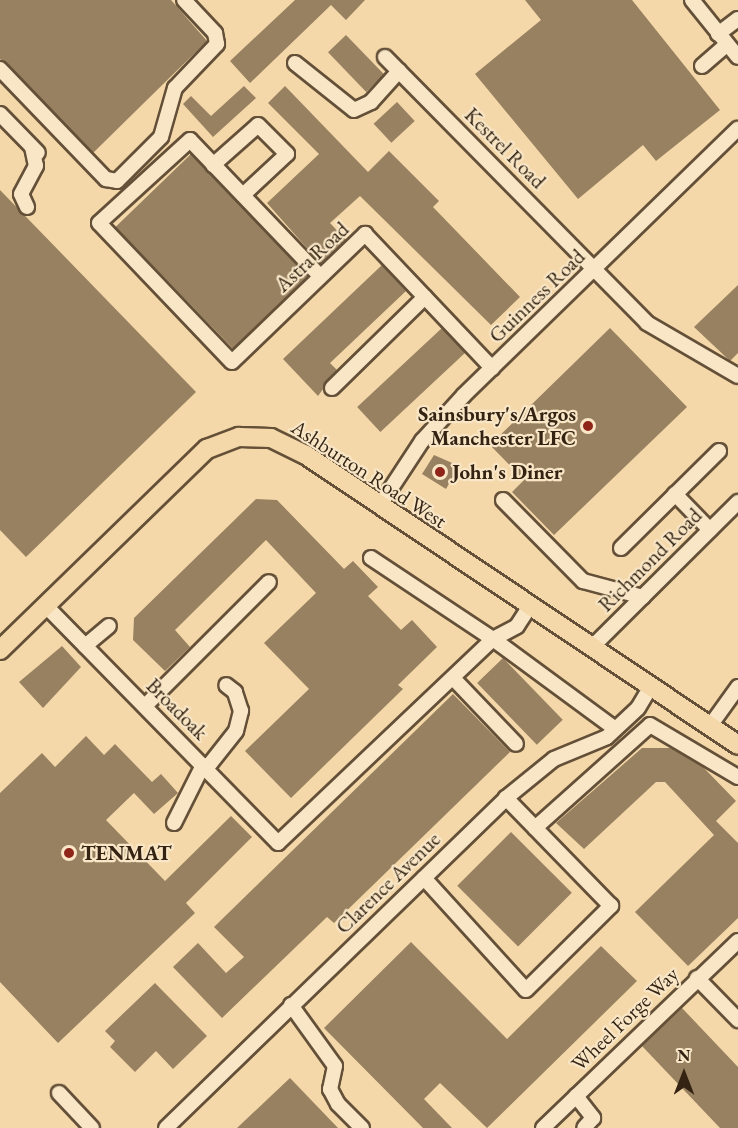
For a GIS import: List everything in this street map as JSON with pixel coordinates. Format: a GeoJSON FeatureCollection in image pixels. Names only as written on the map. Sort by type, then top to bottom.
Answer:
{"type":"FeatureCollection","features":[{"type":"Feature","properties":{"kind":"main road","name":"Ashburton Road West"},"geometry":{"type":"LineString","coordinates":[[0,650],[207,449],[222,442],[255,436],[287,444],[738,745]]}},
{"type":"Feature","properties":{"kind":"street"},"geometry":{"type":"LineString","coordinates":[[692,0],[738,57]]}},
{"type":"Feature","properties":{"kind":"street"},"geometry":{"type":"LineString","coordinates":[[0,69],[106,179],[117,181],[161,137],[175,88],[217,44],[215,33],[179,1]]}},
{"type":"Feature","properties":{"kind":"street"},"geometry":{"type":"LineString","coordinates":[[702,66],[738,19]]}},
{"type":"Feature","properties":{"kind":"street","name":"Kestrel Road"},"geometry":{"type":"LineString","coordinates":[[385,57],[647,323],[738,376]]}},
{"type":"Feature","properties":{"kind":"street"},"geometry":{"type":"LineString","coordinates":[[295,63],[354,110],[371,102],[399,71]]}},
{"type":"Feature","properties":{"kind":"street"},"geometry":{"type":"LineString","coordinates":[[0,114],[45,161]]}},
{"type":"Feature","properties":{"kind":"street"},"geometry":{"type":"LineString","coordinates":[[243,195],[287,154],[258,125],[213,165],[320,276]]}},
{"type":"Feature","properties":{"kind":"street","name":"Guinness Road"},"geometry":{"type":"LineString","coordinates":[[380,505],[422,441],[492,368],[738,129]]}},
{"type":"Feature","properties":{"kind":"street","name":"Astra Road"},"geometry":{"type":"LineString","coordinates":[[213,165],[190,140],[99,223],[232,362],[365,234],[492,368]]}},
{"type":"Feature","properties":{"kind":"street"},"geometry":{"type":"LineString","coordinates":[[27,207],[21,194],[36,166],[32,147]]}},
{"type":"Feature","properties":{"kind":"street"},"geometry":{"type":"LineString","coordinates":[[332,388],[425,297]]}},
{"type":"Feature","properties":{"kind":"street"},"geometry":{"type":"LineString","coordinates":[[621,548],[719,450]]}},
{"type":"Feature","properties":{"kind":"street"},"geometry":{"type":"LineString","coordinates":[[675,494],[710,530]]}},
{"type":"Feature","properties":{"kind":"street"},"geometry":{"type":"LineString","coordinates":[[503,500],[583,580],[643,597]]}},
{"type":"Feature","properties":{"kind":"street","name":"Richmond Road"},"geometry":{"type":"LineString","coordinates":[[592,647],[738,502]]}},
{"type":"Feature","properties":{"kind":"street"},"geometry":{"type":"LineString","coordinates":[[370,558],[493,639],[614,728]]}},
{"type":"Feature","properties":{"kind":"street"},"geometry":{"type":"LineString","coordinates":[[145,706],[269,582]]}},
{"type":"Feature","properties":{"kind":"street","name":"Broadoak"},"geometry":{"type":"LineString","coordinates":[[45,606],[278,843],[453,678]]}},
{"type":"Feature","properties":{"kind":"street"},"geometry":{"type":"LineString","coordinates":[[516,744],[453,678],[493,639],[517,626],[530,606]]}},
{"type":"Feature","properties":{"kind":"street"},"geometry":{"type":"LineString","coordinates":[[85,646],[109,626]]}},
{"type":"Feature","properties":{"kind":"street"},"geometry":{"type":"LineString","coordinates":[[174,823],[204,767],[236,731],[242,711],[235,692],[226,685]]}},
{"type":"Feature","properties":{"kind":"street","name":"Clarence Avenue"},"geometry":{"type":"LineString","coordinates":[[166,1128],[506,798],[554,759],[614,728],[638,708],[651,686]]}},
{"type":"Feature","properties":{"kind":"street"},"geometry":{"type":"LineString","coordinates":[[710,726],[738,687]]}},
{"type":"Feature","properties":{"kind":"street"},"geometry":{"type":"LineString","coordinates":[[535,828],[650,725],[738,777]]}},
{"type":"Feature","properties":{"kind":"street"},"geometry":{"type":"LineString","coordinates":[[424,878],[526,990],[612,906],[506,798]]}},
{"type":"Feature","properties":{"kind":"street","name":"Wheel Forge Way"},"geometry":{"type":"LineString","coordinates":[[543,1128],[738,941]]}},
{"type":"Feature","properties":{"kind":"street"},"geometry":{"type":"LineString","coordinates":[[697,978],[738,1020]]}},
{"type":"Feature","properties":{"kind":"street"},"geometry":{"type":"LineString","coordinates":[[291,1005],[335,1066],[330,1089],[338,1104],[362,1128]]}},
{"type":"Feature","properties":{"kind":"street"},"geometry":{"type":"LineString","coordinates":[[59,1093],[92,1128]]}},
{"type":"Feature","properties":{"kind":"street"},"geometry":{"type":"LineString","coordinates":[[576,1096],[593,1118],[584,1128]]}},
{"type":"Feature","properties":{"kind":"building"},"geometry":{"type":"Polygon","coordinates":[[[0,0],[171,0],[207,41],[93,153],[0,59],[0,0]]]}},
{"type":"Feature","properties":{"kind":"building"},"geometry":{"type":"Polygon","coordinates":[[[295,0],[365,0],[346,20],[331,5],[250,83],[230,61],[295,0]]]}},
{"type":"Feature","properties":{"kind":"building"},"geometry":{"type":"Polygon","coordinates":[[[525,0],[632,0],[720,110],[656,161],[643,145],[578,199],[475,74],[541,20],[525,0]]]}},
{"type":"Feature","properties":{"kind":"building"},"geometry":{"type":"Polygon","coordinates":[[[346,35],[384,75],[366,92],[328,52],[346,35]]]}},
{"type":"Feature","properties":{"kind":"building"},"geometry":{"type":"Polygon","coordinates":[[[244,86],[256,98],[213,137],[183,104],[191,96],[211,116],[244,86]]]}},
{"type":"Feature","properties":{"kind":"building"},"geometry":{"type":"Polygon","coordinates":[[[285,86],[368,172],[389,151],[439,201],[433,207],[520,297],[491,325],[360,196],[330,223],[346,240],[321,264],[267,203],[319,154],[268,103],[285,86]]]}},
{"type":"Feature","properties":{"kind":"building"},"geometry":{"type":"Polygon","coordinates":[[[397,102],[415,121],[391,143],[374,124],[397,102]]]}},
{"type":"Feature","properties":{"kind":"building"},"geometry":{"type":"Polygon","coordinates":[[[191,154],[308,276],[233,349],[115,227],[191,154]]]}},
{"type":"Feature","properties":{"kind":"building"},"geometry":{"type":"Polygon","coordinates":[[[0,190],[196,392],[26,557],[0,530],[0,190]]]}},
{"type":"Feature","properties":{"kind":"building"},"geometry":{"type":"Polygon","coordinates":[[[382,265],[406,291],[330,363],[337,370],[318,396],[283,359],[382,265]]]}},
{"type":"Feature","properties":{"kind":"building"},"geometry":{"type":"Polygon","coordinates":[[[738,285],[738,353],[730,361],[694,327],[738,285]]]}},
{"type":"Feature","properties":{"kind":"building"},"geometry":{"type":"Polygon","coordinates":[[[442,328],[465,353],[380,432],[357,407],[442,328]]]}},
{"type":"Feature","properties":{"kind":"building","name":"Sainsbury's/Argos Manchester LFC"},"geometry":{"type":"Polygon","coordinates":[[[610,328],[687,407],[554,535],[512,492],[524,480],[490,445],[610,328]]]}},
{"type":"Feature","properties":{"kind":"building","name":"John's Diner"},"geometry":{"type":"Polygon","coordinates":[[[434,455],[459,466],[446,489],[422,474],[434,455]]]}},
{"type":"Feature","properties":{"kind":"building"},"geometry":{"type":"Polygon","coordinates":[[[256,499],[277,500],[344,569],[353,561],[378,587],[368,596],[401,630],[412,620],[437,647],[398,685],[403,689],[291,798],[245,751],[309,689],[264,643],[316,593],[266,540],[175,630],[190,647],[165,671],[133,640],[134,618],[256,499]]]}},
{"type":"Feature","properties":{"kind":"building"},"geometry":{"type":"Polygon","coordinates":[[[62,646],[81,667],[43,708],[19,682],[62,646]]]}},
{"type":"Feature","properties":{"kind":"building"},"geometry":{"type":"Polygon","coordinates":[[[503,658],[563,720],[537,745],[477,683],[503,658]]]}},
{"type":"Feature","properties":{"kind":"building"},"geometry":{"type":"Polygon","coordinates":[[[453,694],[510,752],[334,923],[327,917],[222,1018],[173,967],[198,943],[226,973],[244,957],[214,927],[453,694]]]}},
{"type":"Feature","properties":{"kind":"building","name":"TENMAT"},"geometry":{"type":"Polygon","coordinates":[[[86,736],[104,755],[115,744],[152,782],[161,774],[178,793],[154,814],[134,793],[106,820],[165,881],[231,816],[252,837],[186,903],[195,913],[58,1043],[0,982],[0,793],[42,753],[55,767],[86,736]]]}},
{"type":"Feature","properties":{"kind":"building"},"geometry":{"type":"Polygon","coordinates":[[[642,748],[671,748],[703,767],[736,801],[716,821],[738,843],[738,918],[688,966],[635,912],[714,835],[665,782],[656,782],[584,849],[556,823],[642,748]]]}},
{"type":"Feature","properties":{"kind":"building"},"geometry":{"type":"Polygon","coordinates":[[[511,832],[572,893],[518,947],[457,886],[511,832]]]}},
{"type":"Feature","properties":{"kind":"building"},"geometry":{"type":"Polygon","coordinates":[[[411,942],[507,1039],[601,946],[637,981],[487,1128],[440,1083],[424,1099],[452,1128],[423,1128],[324,1028],[411,942]]]}},
{"type":"Feature","properties":{"kind":"building"},"geometry":{"type":"Polygon","coordinates":[[[155,983],[207,1036],[173,1069],[156,1051],[135,1072],[110,1047],[115,1041],[105,1031],[155,983]]]}},
{"type":"Feature","properties":{"kind":"building"},"geometry":{"type":"Polygon","coordinates":[[[682,1008],[738,1067],[738,1128],[720,1128],[642,1046],[682,1008]]]}},
{"type":"Feature","properties":{"kind":"building"},"geometry":{"type":"Polygon","coordinates":[[[290,1078],[338,1128],[237,1128],[290,1078]]]}},
{"type":"Feature","properties":{"kind":"place","name":"Sainsbury's/Argos Manchester LFC"},"geometry":{"type":"Point","coordinates":[588,426]}},
{"type":"Feature","properties":{"kind":"place","name":"John's Diner"},"geometry":{"type":"Point","coordinates":[440,472]}},
{"type":"Feature","properties":{"kind":"place","name":"TENMAT"},"geometry":{"type":"Point","coordinates":[69,853]}}]}
